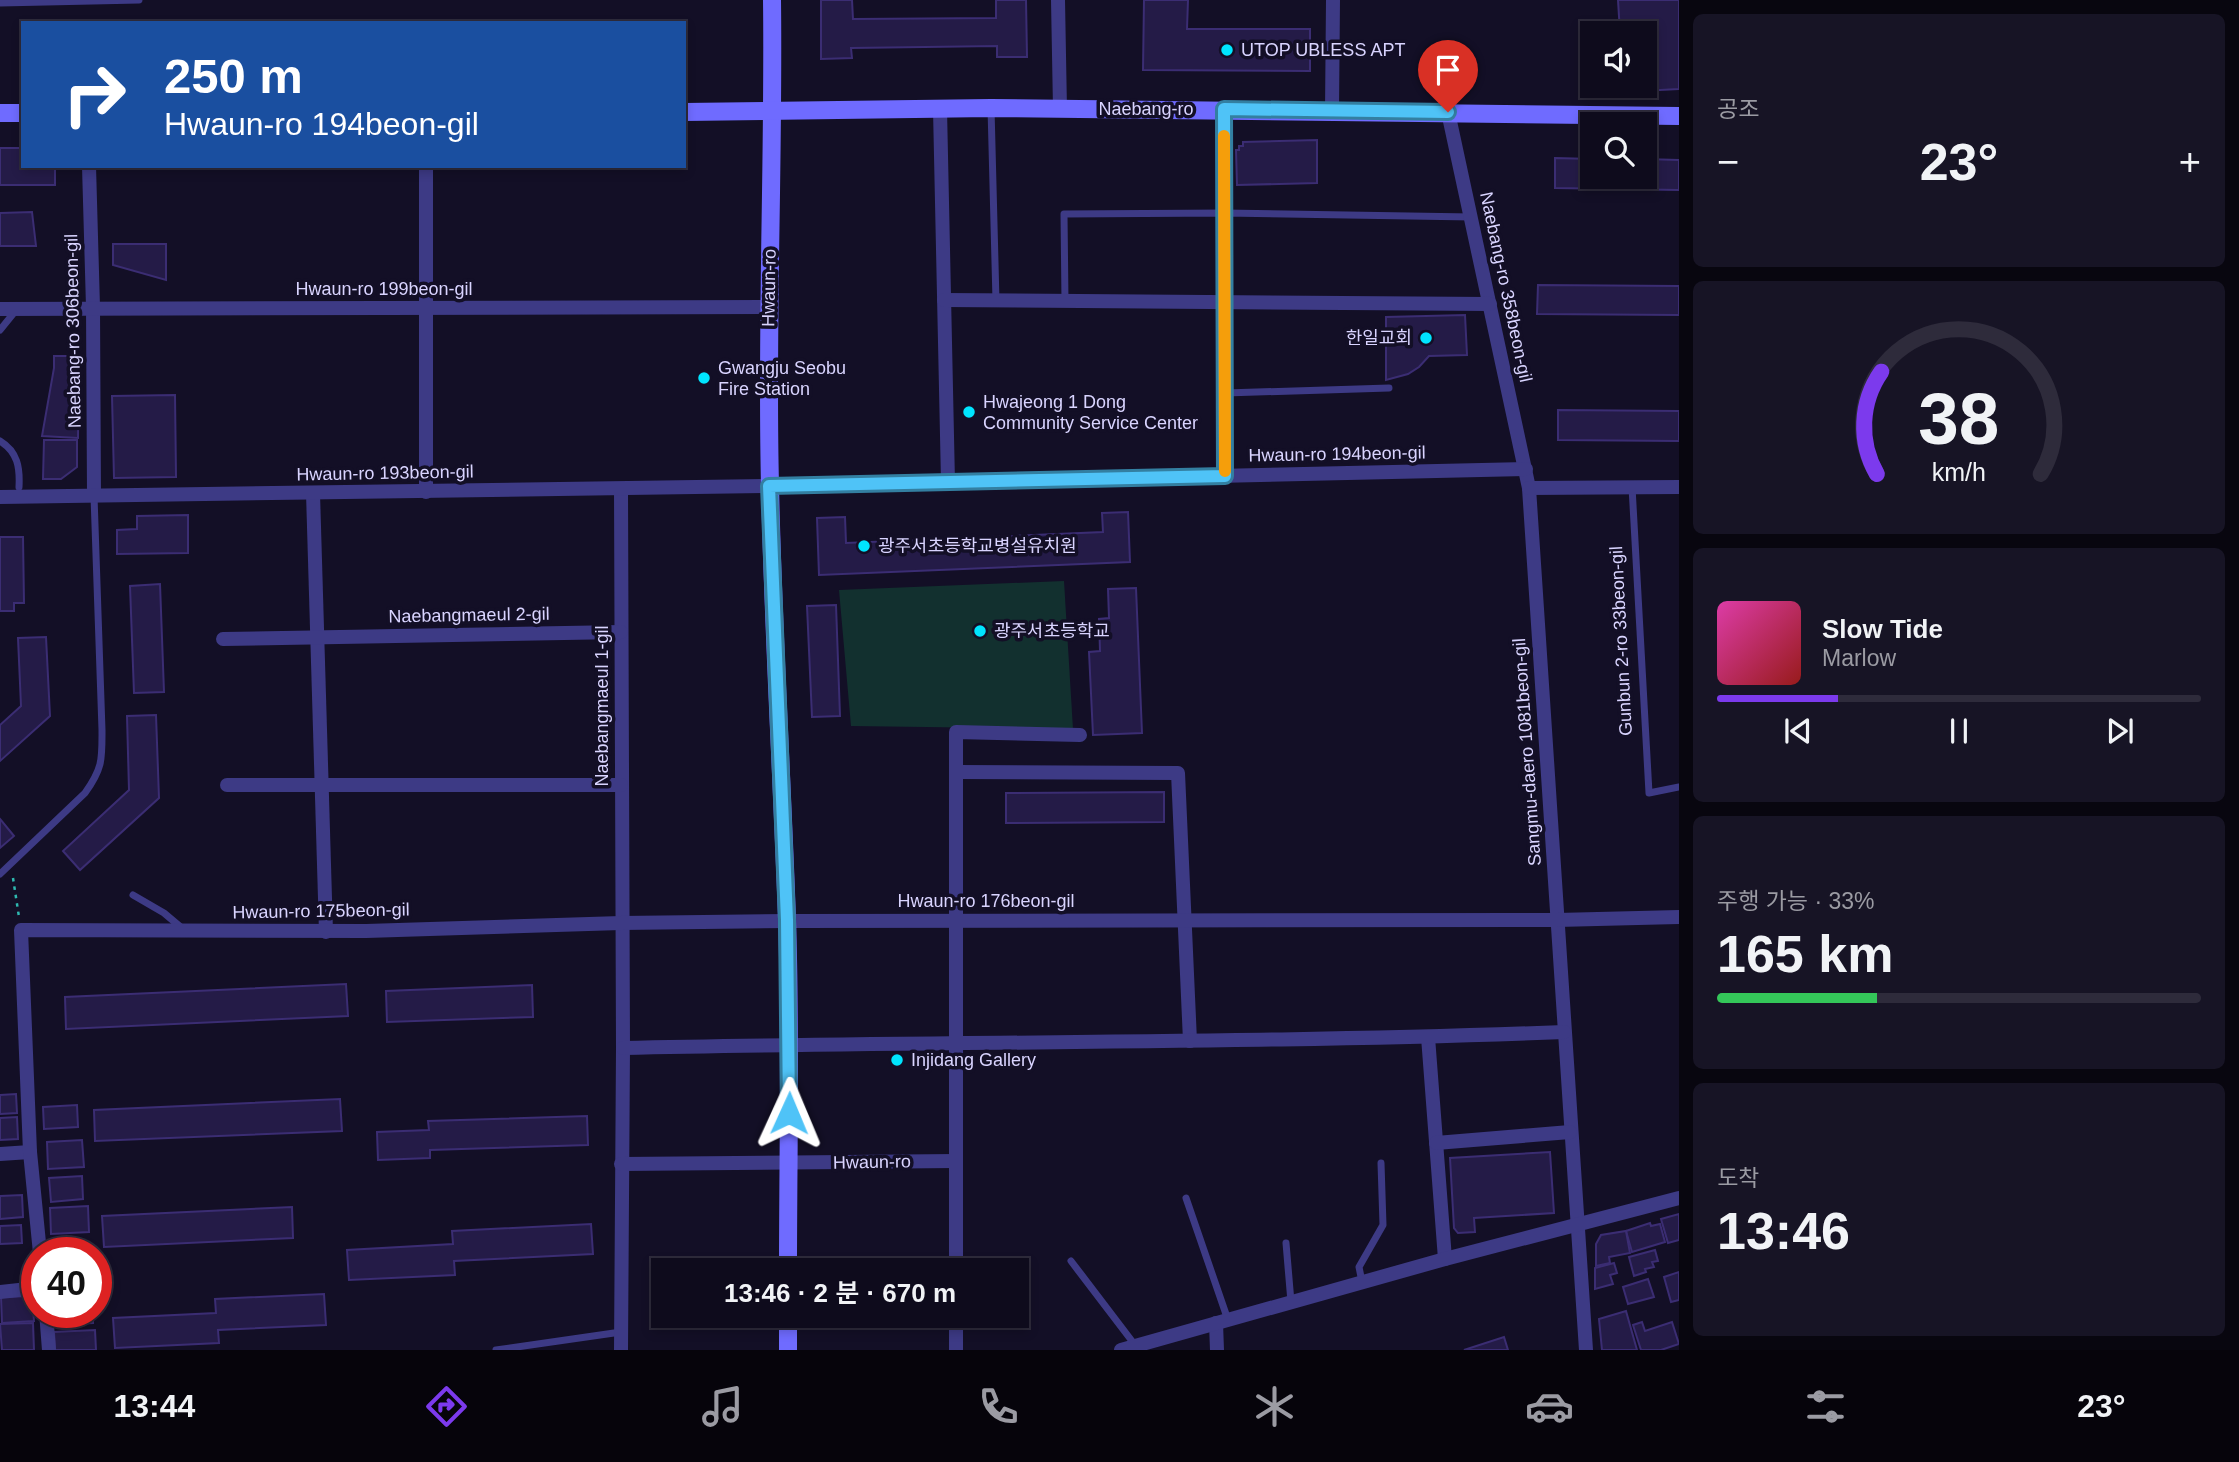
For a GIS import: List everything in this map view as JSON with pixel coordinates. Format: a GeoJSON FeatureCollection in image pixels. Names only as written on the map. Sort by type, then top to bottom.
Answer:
{"type":"FeatureCollection","features":[{"type":"Feature","properties":{"kind":"street","name":"Hwaun-ro"},"geometry":{"type":"LineString","coordinates":[[772,0],[773,112],[768,307],[769,486],[787,920],[790,1044],[788,1258]]}},
{"type":"Feature","properties":{"kind":"street"},"geometry":{"type":"LineString","coordinates":[[1058,0],[1060,109]]}},
{"type":"Feature","properties":{"kind":"street"},"geometry":{"type":"LineString","coordinates":[[1332,111],[1333,0]]}},
{"type":"Feature","properties":{"kind":"street","name":"Naebang-ro"},"geometry":{"type":"LineString","coordinates":[[686,112],[991,108],[1679,116]]}},
{"type":"Feature","properties":{"kind":"street"},"geometry":{"type":"LineString","coordinates":[[940,109],[948,482]]}},
{"type":"Feature","properties":{"kind":"street"},"geometry":{"type":"LineString","coordinates":[[1224,109],[1225,476]]}},
{"type":"Feature","properties":{"kind":"street","name":"Naebang-ro 358beon-gil"},"geometry":{"type":"LineString","coordinates":[[1448,112],[1526,470]]}},
{"type":"Feature","properties":{"kind":"street"},"geometry":{"type":"LineString","coordinates":[[0,113],[21,113]]}},
{"type":"Feature","properties":{"kind":"street","name":"Naebang-ro 306beon-gil"},"geometry":{"type":"LineString","coordinates":[[89,168],[94,496]]}},
{"type":"Feature","properties":{"kind":"street"},"geometry":{"type":"LineString","coordinates":[[426,168],[426,492]]}},
{"type":"Feature","properties":{"kind":"street"},"geometry":{"type":"LineString","coordinates":[[944,300],[1490,304]]}},
{"type":"Feature","properties":{"kind":"street","name":"Hwaun-ro 199beon-gil"},"geometry":{"type":"LineString","coordinates":[[0,309],[768,307]]}},
{"type":"Feature","properties":{"kind":"street","name":"Hwaun-ro 194beon-gil"},"geometry":{"type":"LineString","coordinates":[[769,486],[1526,470]]}},
{"type":"Feature","properties":{"kind":"street","name":"Sangmu-daero 1081beon-gil"},"geometry":{"type":"LineString","coordinates":[[1526,470],[1586,1350]]}},
{"type":"Feature","properties":{"kind":"street","name":"Hwaun-ro 193beon-gil"},"geometry":{"type":"LineString","coordinates":[[0,497],[769,486]]}},
{"type":"Feature","properties":{"kind":"street"},"geometry":{"type":"LineString","coordinates":[[1529,488],[1679,487]]}},
{"type":"Feature","properties":{"kind":"street","name":"Naebangmaeul 1-gil"},"geometry":{"type":"LineString","coordinates":[[621,489],[621,923]]}},
{"type":"Feature","properties":{"kind":"street"},"geometry":{"type":"LineString","coordinates":[[313,493],[326,932]]}},
{"type":"Feature","properties":{"kind":"street","name":"Naebangmaeul 2-gil"},"geometry":{"type":"LineString","coordinates":[[223,639],[621,632]]}},
{"type":"Feature","properties":{"kind":"street"},"geometry":{"type":"LineString","coordinates":[[956,1258],[956,732],[1080,735]]}},
{"type":"Feature","properties":{"kind":"street"},"geometry":{"type":"LineString","coordinates":[[956,766],[1178,773],[1190,1041]]}},
{"type":"Feature","properties":{"kind":"street"},"geometry":{"type":"LineString","coordinates":[[227,785],[621,785]]}},
{"type":"Feature","properties":{"kind":"street","name":"Hwaun-ro 176beon-gil"},"geometry":{"type":"LineString","coordinates":[[787,920],[1557,920],[1679,917]]}},
{"type":"Feature","properties":{"kind":"street","name":"Hwaun-ro 175beon-gil"},"geometry":{"type":"LineString","coordinates":[[21,930],[326,932],[787,920]]}},
{"type":"Feature","properties":{"kind":"street"},"geometry":{"type":"LineString","coordinates":[[621,923],[621,1350]]}},
{"type":"Feature","properties":{"kind":"street"},"geometry":{"type":"LineString","coordinates":[[21,930],[30,1152],[38,1237]]}},
{"type":"Feature","properties":{"kind":"street"},"geometry":{"type":"LineString","coordinates":[[623,1048],[1428,1037],[1564,1032]]}},
{"type":"Feature","properties":{"kind":"street"},"geometry":{"type":"LineString","coordinates":[[1428,1037],[1444,1259]]}},
{"type":"Feature","properties":{"kind":"street"},"geometry":{"type":"LineString","coordinates":[[1436,1143],[1570,1132]]}},
{"type":"Feature","properties":{"kind":"street"},"geometry":{"type":"LineString","coordinates":[[0,1154],[30,1152]]}},
{"type":"Feature","properties":{"kind":"street","name":"Hwaun-ro"},"geometry":{"type":"LineString","coordinates":[[621,1164],[956,1161]]}},
{"type":"Feature","properties":{"kind":"street"},"geometry":{"type":"LineString","coordinates":[[1128,1348],[1444,1259],[1679,1198]]}},
{"type":"Feature","properties":{"kind":"street"},"geometry":{"type":"LineString","coordinates":[[0,1292],[21,1290]]}},
{"type":"Feature","properties":{"kind":"street"},"geometry":{"type":"LineString","coordinates":[[1217,1350],[1222,1321]]}},
{"type":"Feature","properties":{"kind":"street"},"geometry":{"type":"LineString","coordinates":[[47,1328],[49,1350]]}},
{"type":"Feature","properties":{"kind":"street"},"geometry":{"type":"LineString","coordinates":[[788,1328],[788,1350]]}},
{"type":"Feature","properties":{"kind":"street"},"geometry":{"type":"LineString","coordinates":[[956,1328],[956,1350]]}},
{"type":"Feature","properties":{"kind":"lane"},"geometry":{"type":"LineString","coordinates":[[0,3],[139,0]]}},
{"type":"Feature","properties":{"kind":"lane"},"geometry":{"type":"LineString","coordinates":[[991,108],[996,302]]}},
{"type":"Feature","properties":{"kind":"lane"},"geometry":{"type":"LineString","coordinates":[[1065,301],[1064,214],[1224,213],[1472,217]]}},
{"type":"Feature","properties":{"kind":"lane"},"geometry":{"type":"LineString","coordinates":[[0,330],[17,309]]}},
{"type":"Feature","properties":{"kind":"lane"},"geometry":{"type":"LineString","coordinates":[[1225,393],[1390,388]]}},
{"type":"Feature","properties":{"kind":"lane"},"geometry":{"type":"LineString","coordinates":[[0,441],[15,455],[20,468],[19,487]]}},
{"type":"Feature","properties":{"kind":"lane","name":"Gunbun 2-ro 33beon-gil"},"geometry":{"type":"LineString","coordinates":[[1632,488],[1649,793],[1679,787]]}},
{"type":"Feature","properties":{"kind":"lane"},"geometry":{"type":"LineString","coordinates":[[0,874],[85,793],[101,765],[94,496]]}},
{"type":"Feature","properties":{"kind":"lane"},"geometry":{"type":"LineString","coordinates":[[133,895],[164,913],[186,931]]}},
{"type":"Feature","properties":{"kind":"lane"},"geometry":{"type":"LineString","coordinates":[[1362,1282],[1359,1267],[1380,1232],[1384,1218],[1381,1163]]}},
{"type":"Feature","properties":{"kind":"lane"},"geometry":{"type":"LineString","coordinates":[[1186,1198],[1222,1321]]}},
{"type":"Feature","properties":{"kind":"lane"},"geometry":{"type":"LineString","coordinates":[[1286,1242],[1291,1302]]}},
{"type":"Feature","properties":{"kind":"lane"},"geometry":{"type":"LineString","coordinates":[[1071,1261],[1128,1348]]}},
{"type":"Feature","properties":{"kind":"lane"},"geometry":{"type":"LineString","coordinates":[[498,1350],[621,1332]]}},
{"type":"Feature","properties":{"kind":"path"},"geometry":{"type":"LineString","coordinates":[[10,865],[21,930]]}},
{"type":"Feature","properties":{"kind":"green space"},"geometry":{"type":"Polygon","coordinates":[[[1064,581],[1073,729],[851,726],[839,590],[1064,581]]]}},
{"type":"Feature","properties":{"kind":"building"},"geometry":{"type":"Polygon","coordinates":[[[821,0],[852,0],[853,19],[996,18],[996,0],[1026,0],[1027,57],[997,57],[997,46],[851,48],[852,58],[821,59],[821,0]]]}},
{"type":"Feature","properties":{"kind":"building","name":"UTOP UBLESS APT"},"geometry":{"type":"Polygon","coordinates":[[[1144,0],[1188,0],[1187,29],[1310,29],[1310,71],[1143,70],[1144,0]]]}},
{"type":"Feature","properties":{"kind":"building"},"geometry":{"type":"Polygon","coordinates":[[[1618,0],[1679,0],[1679,89],[1657,90],[1657,21],[1619,21],[1618,0]]]}},
{"type":"Feature","properties":{"kind":"building"},"geometry":{"type":"Polygon","coordinates":[[[1317,140],[1317,183],[1237,185],[1236,150],[1243,146],[1243,142],[1317,140]]]}},
{"type":"Feature","properties":{"kind":"building"},"geometry":{"type":"Polygon","coordinates":[[[0,148],[21,148],[21,168],[55,168],[55,185],[0,185],[0,148]]]}},
{"type":"Feature","properties":{"kind":"building"},"geometry":{"type":"Polygon","coordinates":[[[1555,158],[1580,159],[1580,188],[1555,188],[1555,158]]]}},
{"type":"Feature","properties":{"kind":"building"},"geometry":{"type":"Polygon","coordinates":[[[1657,159],[1679,160],[1679,190],[1617,189],[1657,189],[1657,159]]]}},
{"type":"Feature","properties":{"kind":"building"},"geometry":{"type":"Polygon","coordinates":[[[32,212],[36,246],[0,246],[0,213],[32,212]]]}},
{"type":"Feature","properties":{"kind":"building"},"geometry":{"type":"Polygon","coordinates":[[[113,244],[166,244],[166,280],[113,265],[113,244]]]}},
{"type":"Feature","properties":{"kind":"building"},"geometry":{"type":"Polygon","coordinates":[[[1538,285],[1679,286],[1679,315],[1537,314],[1538,285]]]}},
{"type":"Feature","properties":{"kind":"building"},"geometry":{"type":"Polygon","coordinates":[[[1465,315],[1467,355],[1429,356],[1408,374],[1386,380],[1386,317],[1465,315]]]}},
{"type":"Feature","properties":{"kind":"building"},"geometry":{"type":"Polygon","coordinates":[[[54,356],[79,356],[78,438],[42,436],[54,356]]]}},
{"type":"Feature","properties":{"kind":"building"},"geometry":{"type":"Polygon","coordinates":[[[175,395],[176,477],[114,478],[112,396],[175,395]]]}},
{"type":"Feature","properties":{"kind":"building"},"geometry":{"type":"Polygon","coordinates":[[[1558,410],[1679,411],[1679,441],[1558,440],[1558,410]]]}},
{"type":"Feature","properties":{"kind":"building"},"geometry":{"type":"Polygon","coordinates":[[[44,440],[77,440],[77,467],[61,479],[43,479],[44,440]]]}},
{"type":"Feature","properties":{"kind":"building"},"geometry":{"type":"Polygon","coordinates":[[[1128,512],[1130,562],[819,575],[817,518],[845,517],[846,543],[1103,532],[1102,513],[1128,512]]]}},
{"type":"Feature","properties":{"kind":"building"},"geometry":{"type":"Polygon","coordinates":[[[188,515],[188,553],[117,554],[117,530],[137,529],[137,516],[188,515]]]}},
{"type":"Feature","properties":{"kind":"building"},"geometry":{"type":"Polygon","coordinates":[[[0,537],[23,537],[24,603],[14,603],[14,611],[0,611],[0,537]]]}},
{"type":"Feature","properties":{"kind":"building"},"geometry":{"type":"Polygon","coordinates":[[[160,584],[164,692],[134,693],[130,586],[160,584]]]}},
{"type":"Feature","properties":{"kind":"building"},"geometry":{"type":"Polygon","coordinates":[[[1136,588],[1142,733],[1093,735],[1089,652],[1100,651],[1099,619],[1109,618],[1108,589],[1136,588]]]}},
{"type":"Feature","properties":{"kind":"building"},"geometry":{"type":"Polygon","coordinates":[[[836,605],[840,716],[812,717],[807,606],[836,605]]]}},
{"type":"Feature","properties":{"kind":"building"},"geometry":{"type":"Polygon","coordinates":[[[46,637],[50,716],[0,761],[0,725],[21,706],[18,638],[46,637]]]}},
{"type":"Feature","properties":{"kind":"building"},"geometry":{"type":"Polygon","coordinates":[[[156,715],[159,798],[80,870],[63,851],[129,790],[127,716],[156,715]]]}},
{"type":"Feature","properties":{"kind":"building"},"geometry":{"type":"Polygon","coordinates":[[[1164,792],[1164,822],[1006,823],[1006,793],[1164,792]]]}},
{"type":"Feature","properties":{"kind":"building"},"geometry":{"type":"Polygon","coordinates":[[[0,819],[14,836],[0,848],[0,819]]]}},
{"type":"Feature","properties":{"kind":"building"},"geometry":{"type":"Polygon","coordinates":[[[346,984],[348,1016],[66,1029],[65,997],[346,984]]]}},
{"type":"Feature","properties":{"kind":"building"},"geometry":{"type":"Polygon","coordinates":[[[532,985],[533,1017],[387,1022],[386,991],[532,985]]]}},
{"type":"Feature","properties":{"kind":"building"},"geometry":{"type":"Polygon","coordinates":[[[16,1094],[17,1113],[0,1114],[0,1095],[16,1094]]]}},
{"type":"Feature","properties":{"kind":"building"},"geometry":{"type":"Polygon","coordinates":[[[340,1099],[342,1131],[95,1141],[94,1110],[340,1099]]]}},
{"type":"Feature","properties":{"kind":"building"},"geometry":{"type":"Polygon","coordinates":[[[77,1105],[78,1127],[44,1129],[43,1107],[77,1105]]]}},
{"type":"Feature","properties":{"kind":"building"},"geometry":{"type":"Polygon","coordinates":[[[587,1116],[588,1145],[430,1150],[430,1158],[378,1160],[377,1132],[429,1130],[428,1121],[587,1116]]]}},
{"type":"Feature","properties":{"kind":"building"},"geometry":{"type":"Polygon","coordinates":[[[17,1117],[18,1139],[0,1140],[0,1118],[17,1117]]]}},
{"type":"Feature","properties":{"kind":"building"},"geometry":{"type":"Polygon","coordinates":[[[82,1140],[84,1167],[48,1169],[47,1142],[82,1140]]]}},
{"type":"Feature","properties":{"kind":"building"},"geometry":{"type":"Polygon","coordinates":[[[1550,1152],[1554,1213],[1474,1218],[1475,1232],[1458,1233],[1454,1228],[1450,1158],[1550,1152]]]}},
{"type":"Feature","properties":{"kind":"building"},"geometry":{"type":"Polygon","coordinates":[[[82,1176],[83,1199],[51,1202],[49,1178],[82,1176]]]}},
{"type":"Feature","properties":{"kind":"building"},"geometry":{"type":"Polygon","coordinates":[[[22,1195],[23,1217],[0,1219],[0,1196],[22,1195]]]}},
{"type":"Feature","properties":{"kind":"building"},"geometry":{"type":"Polygon","coordinates":[[[88,1206],[89,1232],[51,1234],[50,1208],[88,1206]]]}},
{"type":"Feature","properties":{"kind":"building"},"geometry":{"type":"Polygon","coordinates":[[[292,1207],[293,1238],[112,1247],[112,1237],[103,1237],[102,1216],[292,1207]]]}},
{"type":"Feature","properties":{"kind":"building"},"geometry":{"type":"Polygon","coordinates":[[[1679,1214],[1679,1240],[1668,1243],[1661,1219],[1679,1214]]]}},
{"type":"Feature","properties":{"kind":"building"},"geometry":{"type":"Polygon","coordinates":[[[1650,1223],[1651,1226],[1660,1224],[1665,1242],[1632,1252],[1626,1231],[1650,1223]]]}},
{"type":"Feature","properties":{"kind":"building"},"geometry":{"type":"Polygon","coordinates":[[[591,1224],[593,1254],[454,1261],[455,1275],[349,1280],[347,1250],[453,1244],[452,1231],[591,1224]]]}},
{"type":"Feature","properties":{"kind":"building"},"geometry":{"type":"Polygon","coordinates":[[[21,1225],[21,1243],[0,1244],[0,1226],[21,1225]]]}},
{"type":"Feature","properties":{"kind":"building"},"geometry":{"type":"Polygon","coordinates":[[[1626,1231],[1630,1253],[1609,1257],[1610,1263],[1596,1266],[1596,1244],[1601,1235],[1626,1231]]]}},
{"type":"Feature","properties":{"kind":"building"},"geometry":{"type":"Polygon","coordinates":[[[1655,1250],[1658,1261],[1652,1262],[1654,1267],[1634,1276],[1629,1257],[1655,1250]]]}},
{"type":"Feature","properties":{"kind":"building"},"geometry":{"type":"Polygon","coordinates":[[[1614,1263],[1617,1273],[1610,1275],[1613,1284],[1595,1289],[1595,1268],[1614,1263]]]}},
{"type":"Feature","properties":{"kind":"building"},"geometry":{"type":"Polygon","coordinates":[[[1679,1272],[1679,1300],[1671,1302],[1664,1277],[1679,1272]]]}},
{"type":"Feature","properties":{"kind":"building"},"geometry":{"type":"Polygon","coordinates":[[[1648,1279],[1654,1297],[1628,1304],[1623,1287],[1648,1279]]]}},
{"type":"Feature","properties":{"kind":"building"},"geometry":{"type":"Polygon","coordinates":[[[324,1294],[326,1325],[218,1330],[219,1343],[115,1348],[113,1318],[216,1313],[215,1299],[324,1294]]]}},
{"type":"Feature","properties":{"kind":"building"},"geometry":{"type":"Polygon","coordinates":[[[21,1296],[21,1322],[2,1323],[1,1297],[21,1296]]]}},
{"type":"Feature","properties":{"kind":"building"},"geometry":{"type":"Polygon","coordinates":[[[1626,1311],[1637,1350],[1602,1350],[1599,1319],[1626,1311]]]}},
{"type":"Feature","properties":{"kind":"building"},"geometry":{"type":"Polygon","coordinates":[[[1642,1322],[1645,1331],[1672,1322],[1679,1344],[1661,1350],[1641,1350],[1633,1325],[1642,1322]]]}},
{"type":"Feature","properties":{"kind":"building"},"geometry":{"type":"Polygon","coordinates":[[[21,1323],[21,1328],[33,1328],[34,1350],[2,1350],[0,1324],[21,1323]]]}},
{"type":"Feature","properties":{"kind":"building"},"geometry":{"type":"Polygon","coordinates":[[[95,1330],[96,1350],[55,1350],[54,1332],[95,1330]]]}},
{"type":"Feature","properties":{"kind":"building"},"geometry":{"type":"Polygon","coordinates":[[[1504,1337],[1508,1350],[1464,1350],[1504,1337]]]}},
{"type":"Feature","properties":{"kind":"slow traffic"},"geometry":{"type":"LineString","coordinates":[[1224,136],[1225,471]]}},
{"type":"Feature","properties":{"kind":"place","name":"UTOP UBLESS APT"},"geometry":{"type":"Point","coordinates":[1227,50]}},
{"type":"Feature","properties":{"kind":"place","name":"한일교회"},"geometry":{"type":"Point","coordinates":[1426,338]}},
{"type":"Feature","properties":{"kind":"place","name":"Gwangju Seobu Fire Station"},"geometry":{"type":"Point","coordinates":[704,378]}},
{"type":"Feature","properties":{"kind":"place","name":"Hwajeong 1 Dong Community Service Center"},"geometry":{"type":"Point","coordinates":[969,412]}},
{"type":"Feature","properties":{"kind":"place","name":"광주서초등학교병설유치원"},"geometry":{"type":"Point","coordinates":[864,546]}},
{"type":"Feature","properties":{"kind":"place","name":"광주서초등학교"},"geometry":{"type":"Point","coordinates":[980,631]}},
{"type":"Feature","properties":{"kind":"place","name":"Injidang Gallery"},"geometry":{"type":"Point","coordinates":[897,1060]}},
{"type":"Feature","properties":{"kind":"route"},"geometry":{"type":"LineString","coordinates":[[789,1113],[787,920],[769,486],[1225,476],[1224,109],[1448,112]]}}]}
